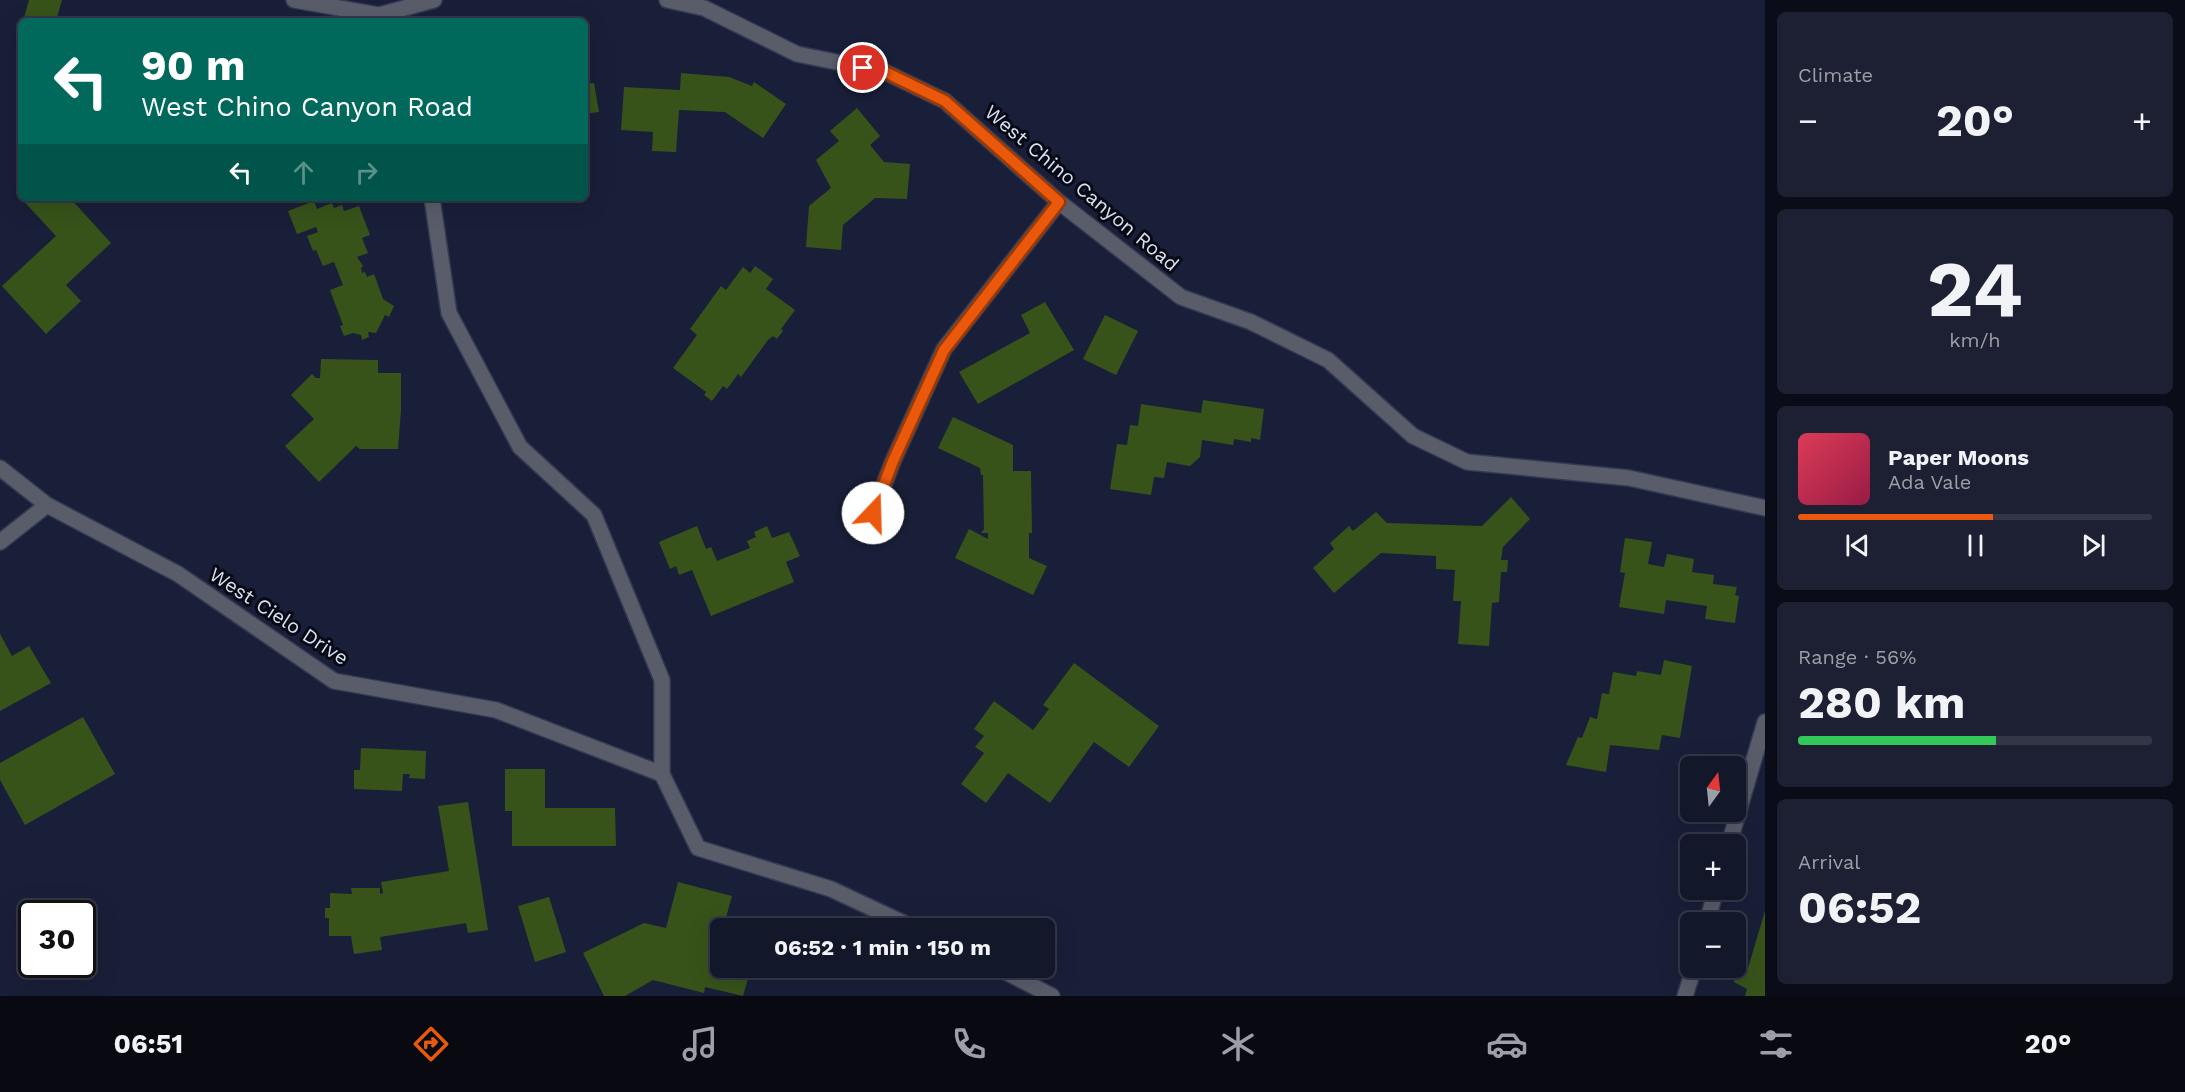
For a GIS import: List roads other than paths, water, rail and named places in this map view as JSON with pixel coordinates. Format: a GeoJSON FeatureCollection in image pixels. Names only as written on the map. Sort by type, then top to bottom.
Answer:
{"type":"FeatureCollection","features":[{"type":"Feature","properties":{"kind":"street"},"geometry":{"type":"LineString","coordinates":[[294,0],[380,18],[434,0]]}},
{"type":"Feature","properties":{"kind":"street","name":"West Chino Canyon Road"},"geometry":{"type":"LineString","coordinates":[[667,0],[705,8],[797,54],[885,72],[945,101],[1059,202],[1181,297],[1251,322],[1328,360],[1413,436],[1467,462],[1629,478],[1765,508]]}},
{"type":"Feature","properties":{"kind":"street"},"geometry":{"type":"LineString","coordinates":[[432,201],[449,313],[520,447],[594,515],[662,680],[662,774],[698,848],[831,890],[893,918]]}},
{"type":"Feature","properties":{"kind":"street"},"geometry":{"type":"LineString","coordinates":[[873,513],[893,461],[944,350],[1059,202]]}},
{"type":"Feature","properties":{"kind":"street","name":"West Cielo Drive"},"geometry":{"type":"LineString","coordinates":[[0,468],[46,506],[178,574],[334,681],[496,710],[662,774]]}},
{"type":"Feature","properties":{"kind":"street"},"geometry":{"type":"LineString","coordinates":[[0,542],[46,506]]}},
{"type":"Feature","properties":{"kind":"street"},"geometry":{"type":"LineString","coordinates":[[1732,834],[1765,722]]}},
{"type":"Feature","properties":{"kind":"street"},"geometry":{"type":"LineString","coordinates":[[1017,978],[1052,996]]}},
{"type":"Feature","properties":{"kind":"street"},"geometry":{"type":"LineString","coordinates":[[1685,996],[1691,978]]}}]}
